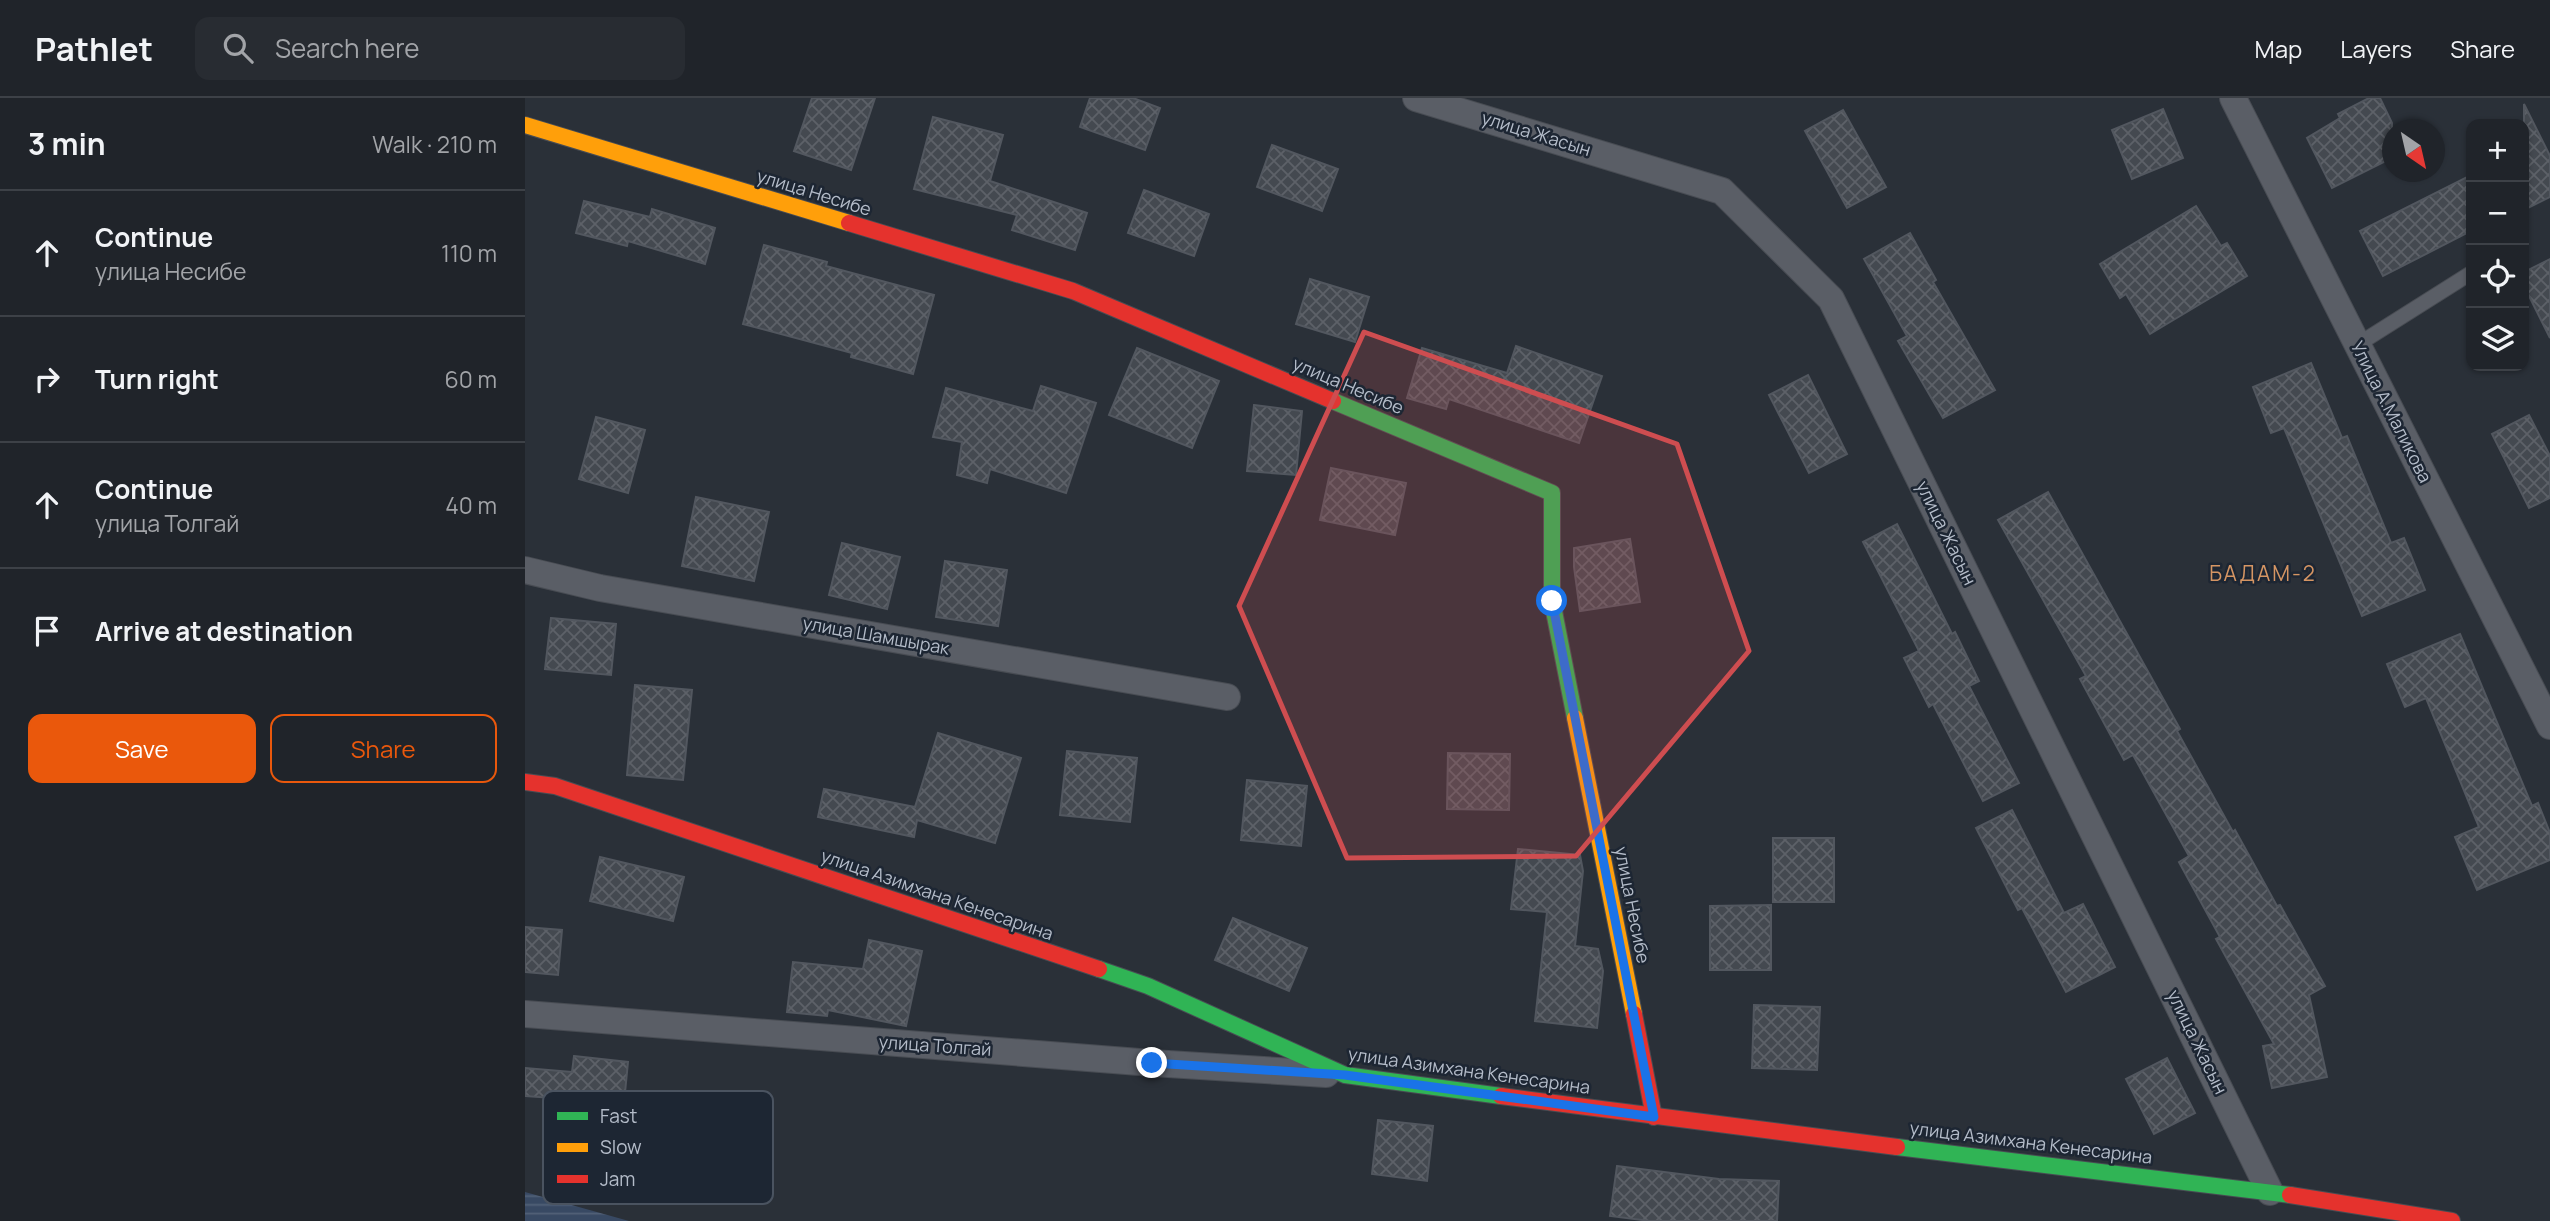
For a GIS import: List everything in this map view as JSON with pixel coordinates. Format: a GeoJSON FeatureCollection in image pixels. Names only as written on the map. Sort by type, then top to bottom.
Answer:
{"type":"FeatureCollection","features":[{"type":"Feature","properties":{"kind":"street","name":"улица Жасын"},"geometry":{"type":"LineString","coordinates":[[1416,98],[1723,191],[1831,299],[2270,1192]]}},
{"type":"Feature","properties":{"kind":"street","name":"Улица А.Маликова"},"geometry":{"type":"LineString","coordinates":[[2233,98],[2550,726]]}},
{"type":"Feature","properties":{"kind":"street","name":"улица Несибе"},"geometry":{"type":"LineString","coordinates":[[525,125],[1073,291],[1552,493],[1552,601],[1654,1117]]}},
{"type":"Feature","properties":{"kind":"street","name":"улица Шамшырак"},"geometry":{"type":"LineString","coordinates":[[525,570],[600,588],[1227,697]]}},
{"type":"Feature","properties":{"kind":"street","name":"улица Азимхана Кенесарина"},"geometry":{"type":"LineString","coordinates":[[525,782],[555,786],[1148,986],[1345,1075],[1654,1117],[2270,1192],[2452,1221]]}},
{"type":"Feature","properties":{"kind":"street","name":"улица Толгай"},"geometry":{"type":"LineString","coordinates":[[525,1014],[1152,1063],[1345,1075]]}},
{"type":"Feature","properties":{"kind":"lane"},"geometry":{"type":"LineString","coordinates":[[2357,345],[2466,276]]}},
{"type":"Feature","properties":{"kind":"highlighted area"},"geometry":{"type":"Polygon","coordinates":[[[1364,332],[1677,444],[1749,651],[1576,856],[1347,858],[1239,606],[1364,332]]]}},
{"type":"Feature","properties":{"kind":"water"},"geometry":{"type":"Polygon","coordinates":[[[525,1192],[543,1197],[543,1204],[568,1204],[629,1221],[525,1221],[525,1192]]]}},
{"type":"Feature","properties":{"kind":"building"},"geometry":{"type":"Polygon","coordinates":[[[812,98],[875,98],[851,170],[794,151],[812,98]]]}},
{"type":"Feature","properties":{"kind":"building"},"geometry":{"type":"Polygon","coordinates":[[[1090,98],[1133,98],[1160,108],[1145,150],[1080,127],[1090,98]]]}},
{"type":"Feature","properties":{"kind":"building"},"geometry":{"type":"Polygon","coordinates":[[[2369,98],[2380,98],[2390,119],[2382,119],[2382,163],[2332,188],[2307,138],[2340,118],[2338,114],[2369,98]]]}},
{"type":"Feature","properties":{"kind":"building"},"geometry":{"type":"Polygon","coordinates":[[[2524,104],[2550,156],[2550,197],[2529,208],[2529,119],[2524,119],[2524,104]]]}},
{"type":"Feature","properties":{"kind":"building"},"geometry":{"type":"Polygon","coordinates":[[[2163,109],[2183,158],[2132,179],[2112,130],[2163,109]]]}},
{"type":"Feature","properties":{"kind":"building"},"geometry":{"type":"Polygon","coordinates":[[[1843,110],[1886,187],[1847,208],[1805,131],[1843,110]]]}},
{"type":"Feature","properties":{"kind":"building"},"geometry":{"type":"Polygon","coordinates":[[[933,117],[1003,135],[990,181],[1087,213],[1075,250],[1012,230],[1017,215],[914,189],[933,117]]]}},
{"type":"Feature","properties":{"kind":"building"},"geometry":{"type":"Polygon","coordinates":[[[1272,145],[1338,169],[1322,211],[1257,187],[1272,145]]]}},
{"type":"Feature","properties":{"kind":"building"},"geometry":{"type":"Polygon","coordinates":[[[2466,178],[2466,234],[2383,276],[2360,231],[2466,178]]]}},
{"type":"Feature","properties":{"kind":"building"},"geometry":{"type":"Polygon","coordinates":[[[1144,190],[1209,214],[1194,256],[1128,233],[1144,190]]]}},
{"type":"Feature","properties":{"kind":"building"},"geometry":{"type":"Polygon","coordinates":[[[584,201],[650,217],[652,209],[715,228],[705,264],[628,241],[627,246],[576,233],[584,201]]]}},
{"type":"Feature","properties":{"kind":"building"},"geometry":{"type":"Polygon","coordinates":[[[2196,206],[2221,246],[2227,243],[2247,276],[2150,334],[2126,294],[2120,298],[2100,264],[2196,206]]]}},
{"type":"Feature","properties":{"kind":"building"},"geometry":{"type":"Polygon","coordinates":[[[1910,233],[1936,280],[1933,282],[1995,390],[1943,418],[1898,341],[1907,336],[1864,259],[1910,233]]]}},
{"type":"Feature","properties":{"kind":"building"},"geometry":{"type":"Polygon","coordinates":[[[764,245],[827,262],[826,266],[934,295],[913,374],[851,357],[852,353],[743,324],[764,245]]]}},
{"type":"Feature","properties":{"kind":"building"},"geometry":{"type":"Polygon","coordinates":[[[2550,259],[2550,338],[2529,296],[2529,270],[2550,259]]]}},
{"type":"Feature","properties":{"kind":"building"},"geometry":{"type":"Polygon","coordinates":[[[1310,279],[1369,297],[1355,342],[1296,324],[1310,279]]]}},
{"type":"Feature","properties":{"kind":"building"},"geometry":{"type":"Polygon","coordinates":[[[1516,346],[1602,376],[1579,443],[1449,399],[1446,409],[1407,398],[1422,348],[1507,373],[1516,346]]]}},
{"type":"Feature","properties":{"kind":"building"},"geometry":{"type":"Polygon","coordinates":[[[1137,348],[1219,381],[1192,448],[1109,415],[1137,348]]]}},
{"type":"Feature","properties":{"kind":"building"},"geometry":{"type":"Polygon","coordinates":[[[2311,363],[2342,438],[2347,436],[2391,543],[2404,538],[2425,590],[2362,616],[2284,428],[2271,433],[2253,387],[2311,363]]]}},
{"type":"Feature","properties":{"kind":"building"},"geometry":{"type":"Polygon","coordinates":[[[1808,375],[1847,454],[1809,473],[1769,395],[1808,375]]]}},
{"type":"Feature","properties":{"kind":"building"},"geometry":{"type":"Polygon","coordinates":[[[1041,386],[1096,403],[1066,493],[990,469],[987,483],[957,475],[962,442],[933,437],[946,388],[1033,411],[1041,386]]]}},
{"type":"Feature","properties":{"kind":"building"},"geometry":{"type":"Polygon","coordinates":[[[1254,405],[1302,411],[1296,475],[1247,471],[1254,405]]]}},
{"type":"Feature","properties":{"kind":"building"},"geometry":{"type":"Polygon","coordinates":[[[2529,415],[2550,456],[2550,498],[2529,508],[2492,434],[2529,415]]]}},
{"type":"Feature","properties":{"kind":"building"},"geometry":{"type":"Polygon","coordinates":[[[596,417],[645,430],[628,493],[579,479],[596,417]]]}},
{"type":"Feature","properties":{"kind":"building"},"geometry":{"type":"Polygon","coordinates":[[[1331,468],[1406,483],[1395,535],[1320,520],[1331,468]]]}},
{"type":"Feature","properties":{"kind":"building"},"geometry":{"type":"Polygon","coordinates":[[[2048,492],[2180,729],[2177,731],[2233,832],[2235,830],[2277,906],[2280,905],[2325,986],[2309,995],[2327,1077],[2272,1088],[2263,1046],[2274,1044],[2216,939],[2220,937],[2179,862],[2189,856],[2133,755],[2124,760],[2080,679],[2086,676],[1998,520],[2048,492]]]}},
{"type":"Feature","properties":{"kind":"building"},"geometry":{"type":"Polygon","coordinates":[[[696,497],[769,512],[754,581],[682,566],[696,497]]]}},
{"type":"Feature","properties":{"kind":"building"},"geometry":{"type":"Polygon","coordinates":[[[1897,524],[1952,634],[1955,632],[1979,681],[1969,686],[2019,783],[1983,801],[1933,704],[1929,707],[1904,658],[1919,651],[1863,542],[1897,524]]]}},
{"type":"Feature","properties":{"kind":"building"},"geometry":{"type":"Polygon","coordinates":[[[1630,539],[1640,602],[1580,611],[1574,548],[1630,539]]]}},
{"type":"Feature","properties":{"kind":"building"},"geometry":{"type":"Polygon","coordinates":[[[842,543],[900,557],[887,609],[829,595],[842,543]]]}},
{"type":"Feature","properties":{"kind":"building"},"geometry":{"type":"Polygon","coordinates":[[[945,561],[1007,570],[998,626],[936,617],[945,561]]]}},
{"type":"Feature","properties":{"kind":"building"},"geometry":{"type":"Polygon","coordinates":[[[551,618],[616,624],[611,675],[545,669],[551,618]]]}},
{"type":"Feature","properties":{"kind":"building"},"geometry":{"type":"Polygon","coordinates":[[[2460,634],[2532,806],[2538,803],[2550,833],[2550,860],[2477,890],[2455,837],[2479,827],[2426,698],[2405,707],[2387,664],[2460,634]]]}},
{"type":"Feature","properties":{"kind":"building"},"geometry":{"type":"Polygon","coordinates":[[[635,685],[692,690],[683,780],[627,775],[635,685]]]}},
{"type":"Feature","properties":{"kind":"building"},"geometry":{"type":"Polygon","coordinates":[[[938,733],[1021,758],[995,843],[917,820],[914,837],[818,817],[824,789],[915,807],[938,733]]]}},
{"type":"Feature","properties":{"kind":"building"},"geometry":{"type":"Polygon","coordinates":[[[1067,751],[1137,758],[1130,822],[1060,815],[1067,751]]]}},
{"type":"Feature","properties":{"kind":"building"},"geometry":{"type":"Polygon","coordinates":[[[1448,753],[1510,754],[1509,810],[1447,809],[1448,753]]]}},
{"type":"Feature","properties":{"kind":"building"},"geometry":{"type":"Polygon","coordinates":[[[1247,780],[1307,786],[1301,846],[1241,840],[1247,780]]]}},
{"type":"Feature","properties":{"kind":"building"},"geometry":{"type":"Polygon","coordinates":[[[2012,810],[2064,913],[2083,904],[2115,967],[2066,992],[2022,908],[2018,910],[1976,828],[2012,810]]]}},
{"type":"Feature","properties":{"kind":"building"},"geometry":{"type":"Polygon","coordinates":[[[1773,838],[1834,838],[1834,902],[1773,902],[1773,838]]]}},
{"type":"Feature","properties":{"kind":"building"},"geometry":{"type":"Polygon","coordinates":[[[1518,849],[1580,855],[1583,871],[1575,946],[1598,949],[1603,971],[1597,1028],[1535,1021],[1547,912],[1511,909],[1518,849]]]}},
{"type":"Feature","properties":{"kind":"building"},"geometry":{"type":"Polygon","coordinates":[[[600,857],[684,877],[673,921],[590,901],[600,857]]]}},
{"type":"Feature","properties":{"kind":"building"},"geometry":{"type":"Polygon","coordinates":[[[1771,905],[1771,970],[1710,970],[1710,906],[1771,905]]]}},
{"type":"Feature","properties":{"kind":"building"},"geometry":{"type":"Polygon","coordinates":[[[1233,918],[1307,948],[1289,991],[1215,960],[1233,918]]]}},
{"type":"Feature","properties":{"kind":"building"},"geometry":{"type":"Polygon","coordinates":[[[525,927],[562,930],[558,975],[525,972],[525,927]]]}},
{"type":"Feature","properties":{"kind":"building"},"geometry":{"type":"Polygon","coordinates":[[[869,940],[922,951],[906,1026],[828,1010],[827,1016],[787,1012],[793,962],[863,969],[869,940]]]}},
{"type":"Feature","properties":{"kind":"building"},"geometry":{"type":"Polygon","coordinates":[[[1754,1005],[1820,1007],[1817,1070],[1752,1068],[1754,1005]]]}},
{"type":"Feature","properties":{"kind":"building"},"geometry":{"type":"Polygon","coordinates":[[[574,1056],[628,1062],[625,1091],[543,1091],[543,1097],[525,1096],[525,1068],[572,1072],[574,1056]]]}},
{"type":"Feature","properties":{"kind":"building"},"geometry":{"type":"Polygon","coordinates":[[[2167,1058],[2195,1113],[2154,1134],[2126,1079],[2167,1058]]]}},
{"type":"Feature","properties":{"kind":"building"},"geometry":{"type":"Polygon","coordinates":[[[1378,1120],[1433,1126],[1427,1181],[1372,1174],[1378,1120]]]}},
{"type":"Feature","properties":{"kind":"building"},"geometry":{"type":"Polygon","coordinates":[[[1617,1166],[1719,1179],[1779,1181],[1777,1221],[1650,1221],[1610,1216],[1617,1166]]]}},
{"type":"Feature","properties":{"kind":"traffic: fast"},"geometry":{"type":"LineString","coordinates":[[1333,401],[1552,493],[1552,601],[1575,718]]}},
{"type":"Feature","properties":{"kind":"traffic: fast"},"geometry":{"type":"LineString","coordinates":[[1099,969],[1148,986],[1345,1075],[1501,1096]]}},
{"type":"Feature","properties":{"kind":"traffic: fast"},"geometry":{"type":"LineString","coordinates":[[1897,1147],[2290,1195]]}},
{"type":"Feature","properties":{"kind":"traffic: slow"},"geometry":{"type":"LineString","coordinates":[[525,125],[849,223]]}},
{"type":"Feature","properties":{"kind":"traffic: slow"},"geometry":{"type":"LineString","coordinates":[[1575,718],[1634,1014]]}},
{"type":"Feature","properties":{"kind":"traffic: jam"},"geometry":{"type":"LineString","coordinates":[[849,223],[1073,291],[1333,401]]}},
{"type":"Feature","properties":{"kind":"traffic: jam"},"geometry":{"type":"LineString","coordinates":[[525,782],[555,786],[1099,969]]}},
{"type":"Feature","properties":{"kind":"traffic: jam"},"geometry":{"type":"LineString","coordinates":[[1634,1014],[1654,1117]]}},
{"type":"Feature","properties":{"kind":"traffic: jam"},"geometry":{"type":"LineString","coordinates":[[1501,1096],[1897,1147]]}},
{"type":"Feature","properties":{"kind":"traffic: jam"},"geometry":{"type":"LineString","coordinates":[[2290,1195],[2452,1221]]}},
{"type":"Feature","properties":{"kind":"district","name":"БАДАМ-2"},"geometry":{"type":"Point","coordinates":[2263,574]}},
{"type":"Feature","properties":{"kind":"route"},"geometry":{"type":"LineString","coordinates":[[1152,1063],[1345,1075],[1654,1117],[1552,601]]}}]}
